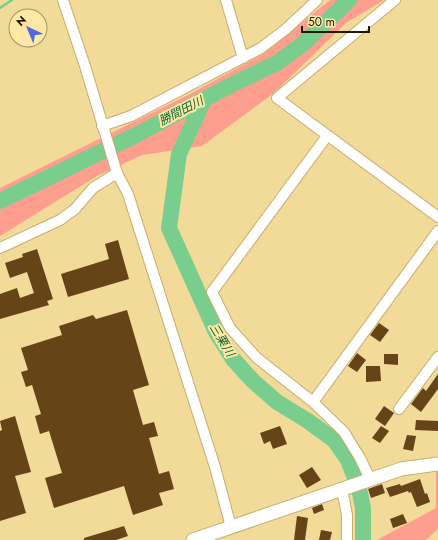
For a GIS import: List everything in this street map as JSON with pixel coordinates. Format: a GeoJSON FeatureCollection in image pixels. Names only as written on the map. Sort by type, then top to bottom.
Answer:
{"type":"FeatureCollection","features":[{"type":"Feature","properties":{"kind":"street"},"geometry":{"type":"LineString","coordinates":[[63,0],[117,170],[128,194],[215,467],[231,527]]}},
{"type":"Feature","properties":{"kind":"street"},"geometry":{"type":"LineString","coordinates":[[226,0],[243,58]]}},
{"type":"Feature","properties":{"kind":"street"},"geometry":{"type":"LineString","coordinates":[[103,128],[131,116],[261,48],[286,29],[317,0]]}},
{"type":"Feature","properties":{"kind":"street"},"geometry":{"type":"LineString","coordinates":[[395,0],[277,98],[438,217]]}},
{"type":"Feature","properties":{"kind":"street"},"geometry":{"type":"LineString","coordinates":[[327,136],[212,292],[230,328],[257,358],[313,402],[344,432],[360,458],[370,479]]}},
{"type":"Feature","properties":{"kind":"street"},"geometry":{"type":"LineString","coordinates":[[0,248],[60,220],[75,209],[93,188],[117,170]]}},
{"type":"Feature","properties":{"kind":"street"},"geometry":{"type":"LineString","coordinates":[[313,402],[438,231]]}},
{"type":"Feature","properties":{"kind":"street"},"geometry":{"type":"LineString","coordinates":[[399,409],[438,357]]}},
{"type":"Feature","properties":{"kind":"street"},"geometry":{"type":"LineString","coordinates":[[193,540],[401,469],[438,464]]}},
{"type":"Feature","properties":{"kind":"street"},"geometry":{"type":"LineString","coordinates":[[342,489],[347,515],[347,540]]}},
{"type":"Feature","properties":{"kind":"shaded area"},"geometry":{"type":"Polygon","coordinates":[[[330,0],[384,0],[346,23],[274,93],[202,146],[142,155],[97,176],[0,236],[0,188],[190,94],[263,54],[330,0]]]}},
{"type":"Feature","properties":{"kind":"shaded area"},"geometry":{"type":"Polygon","coordinates":[[[436,468],[438,469],[438,529],[426,540],[377,540],[436,508],[436,468]]]}},
{"type":"Feature","properties":{"kind":"building"},"geometry":{"type":"Polygon","coordinates":[[[118,240],[129,279],[68,297],[61,274],[109,259],[105,244],[118,240]]]}},
{"type":"Feature","properties":{"kind":"building"},"geometry":{"type":"Polygon","coordinates":[[[37,249],[53,299],[47,301],[49,305],[0,319],[0,294],[17,288],[20,298],[34,293],[27,272],[10,278],[5,263],[23,257],[22,254],[37,249]]]}},
{"type":"Feature","properties":{"kind":"building"},"geometry":{"type":"Polygon","coordinates":[[[127,310],[149,385],[133,390],[143,425],[154,422],[158,436],[149,438],[159,474],[169,471],[174,489],[159,493],[163,505],[133,515],[124,486],[54,508],[45,478],[62,473],[49,431],[40,434],[35,416],[41,414],[32,385],[26,387],[21,372],[28,370],[21,348],[62,335],[59,326],[93,315],[96,319],[127,310]]]}},
{"type":"Feature","properties":{"kind":"building"},"geometry":{"type":"Polygon","coordinates":[[[379,323],[389,330],[380,342],[370,335],[379,323]]]}},
{"type":"Feature","properties":{"kind":"building"},"geometry":{"type":"Polygon","coordinates":[[[357,353],[366,360],[357,372],[348,366],[357,353]]]}},
{"type":"Feature","properties":{"kind":"building"},"geometry":{"type":"Polygon","coordinates":[[[384,354],[398,354],[398,365],[384,364],[384,354]]]}},
{"type":"Feature","properties":{"kind":"building"},"geometry":{"type":"Polygon","coordinates":[[[366,366],[380,366],[381,381],[366,382],[366,366]]]}},
{"type":"Feature","properties":{"kind":"building"},"geometry":{"type":"Polygon","coordinates":[[[438,374],[438,389],[421,412],[411,404],[423,388],[426,391],[438,374]]]}},
{"type":"Feature","properties":{"kind":"building"},"geometry":{"type":"Polygon","coordinates":[[[384,406],[394,413],[385,426],[375,419],[384,406]]]}},
{"type":"Feature","properties":{"kind":"building"},"geometry":{"type":"Polygon","coordinates":[[[15,416],[31,472],[15,476],[26,513],[0,521],[0,431],[2,430],[0,421],[15,416]]]}},
{"type":"Feature","properties":{"kind":"building"},"geometry":{"type":"Polygon","coordinates":[[[416,420],[438,421],[438,431],[415,430],[416,420]]]}},
{"type":"Feature","properties":{"kind":"building"},"geometry":{"type":"Polygon","coordinates":[[[280,426],[287,444],[273,449],[270,441],[264,444],[260,433],[280,426]]]}},
{"type":"Feature","properties":{"kind":"building"},"geometry":{"type":"Polygon","coordinates":[[[381,426],[389,431],[380,443],[372,438],[381,426]]]}},
{"type":"Feature","properties":{"kind":"building"},"geometry":{"type":"Polygon","coordinates":[[[407,435],[416,436],[413,451],[403,449],[407,435]]]}},
{"type":"Feature","properties":{"kind":"building"},"geometry":{"type":"Polygon","coordinates":[[[312,467],[321,480],[307,488],[299,475],[312,467]]]}},
{"type":"Feature","properties":{"kind":"building"},"geometry":{"type":"Polygon","coordinates":[[[420,479],[425,494],[427,493],[430,502],[417,507],[411,492],[409,493],[408,491],[390,497],[386,488],[400,484],[401,486],[420,479]]]}},
{"type":"Feature","properties":{"kind":"building"},"geometry":{"type":"Polygon","coordinates":[[[382,484],[385,493],[371,498],[368,489],[382,484]]]}},
{"type":"Feature","properties":{"kind":"building"},"geometry":{"type":"Polygon","coordinates":[[[322,504],[324,510],[314,514],[312,508],[322,504]]]}},
{"type":"Feature","properties":{"kind":"building"},"geometry":{"type":"Polygon","coordinates":[[[403,514],[407,523],[393,528],[390,519],[403,514]]]}},
{"type":"Feature","properties":{"kind":"building"},"geometry":{"type":"Polygon","coordinates":[[[297,516],[308,518],[305,540],[294,540],[297,516]]]}},
{"type":"Feature","properties":{"kind":"building"},"geometry":{"type":"Polygon","coordinates":[[[124,526],[128,536],[116,540],[84,540],[84,538],[124,526]]]}},
{"type":"Feature","properties":{"kind":"building"},"geometry":{"type":"Polygon","coordinates":[[[321,530],[332,532],[330,540],[319,540],[321,530]]]}},
{"type":"Feature","properties":{"kind":"waterway"},"geometry":{"type":"LineString","coordinates":[[0,8],[12,0]]}},
{"type":"Feature","properties":{"kind":"waterway","name":"勝間田川"},"geometry":{"type":"LineString","coordinates":[[0,201],[134,136],[235,83],[277,63],[304,43],[349,0]]}},
{"type":"Feature","properties":{"kind":"waterway","name":"三栗川"},"geometry":{"type":"LineString","coordinates":[[204,100],[179,154],[169,228],[216,332],[233,359],[253,381],[277,402],[308,421],[334,440],[348,460],[359,488],[363,508],[363,540]]}}]}
